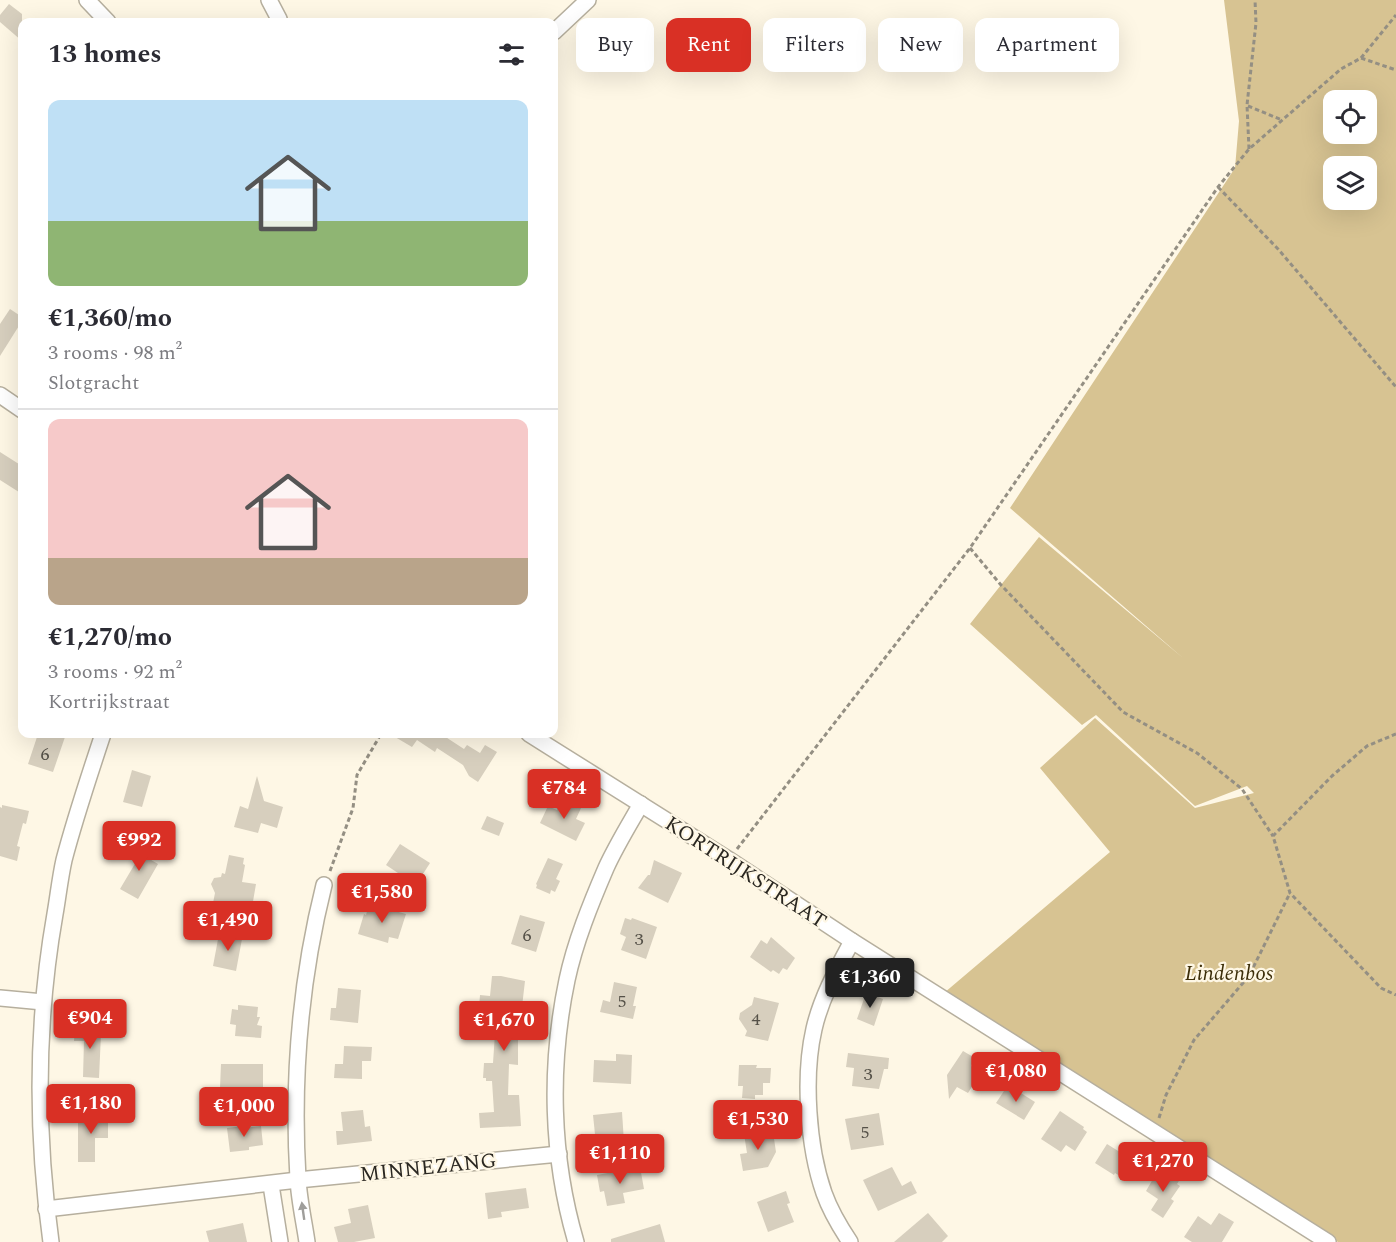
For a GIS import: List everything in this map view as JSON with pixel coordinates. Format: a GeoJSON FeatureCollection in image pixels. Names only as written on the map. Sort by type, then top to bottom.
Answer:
{"type":"FeatureCollection","features":[{"type":"Feature","properties":{"kind":"street"},"geometry":{"type":"LineString","coordinates":[[87,0],[104,18]]}},
{"type":"Feature","properties":{"kind":"street"},"geometry":{"type":"LineString","coordinates":[[269,0],[278,18]]}},
{"type":"Feature","properties":{"kind":"street"},"geometry":{"type":"LineString","coordinates":[[558,28],[588,0]]}},
{"type":"Feature","properties":{"kind":"street"},"geometry":{"type":"LineString","coordinates":[[0,395],[18,407]]}},
{"type":"Feature","properties":{"kind":"street"},"geometry":{"type":"LineString","coordinates":[[51,1242],[46,1209],[40,1100],[43,1002],[51,936],[64,862],[101,738]]}},
{"type":"Feature","properties":{"kind":"street","name":"KORTRIJKSTRAAT"},"geometry":{"type":"LineString","coordinates":[[535,738],[1329,1242]]}},
{"type":"Feature","properties":{"kind":"street"},"geometry":{"type":"LineString","coordinates":[[576,1242],[567,1211],[559,1154],[554,1092],[557,1038],[567,978],[583,927],[607,866],[641,804]]}},
{"type":"Feature","properties":{"kind":"street"},"geometry":{"type":"LineString","coordinates":[[307,1242],[298,1180],[298,1036],[304,985],[324,885]]}},
{"type":"Feature","properties":{"kind":"street"},"geometry":{"type":"LineString","coordinates":[[850,1242],[840,1227],[824,1193],[815,1153],[809,1102],[814,1029],[830,982],[852,941]]}},
{"type":"Feature","properties":{"kind":"street"},"geometry":{"type":"LineString","coordinates":[[0,998],[43,1002]]}},
{"type":"Feature","properties":{"kind":"street","name":"MINNEZANG"},"geometry":{"type":"LineString","coordinates":[[46,1209],[271,1185],[298,1180],[559,1154]]}},
{"type":"Feature","properties":{"kind":"street"},"geometry":{"type":"LineString","coordinates":[[271,1185],[280,1242]]}},
{"type":"Feature","properties":{"kind":"path"},"geometry":{"type":"LineString","coordinates":[[1250,149],[1247,105],[1256,23],[1255,0]]}},
{"type":"Feature","properties":{"kind":"path"},"geometry":{"type":"LineString","coordinates":[[728,860],[970,548],[1218,187],[1250,149],[1282,120],[1341,69],[1361,58],[1396,15]]}},
{"type":"Feature","properties":{"kind":"path"},"geometry":{"type":"LineString","coordinates":[[1361,58],[1396,70]]}},
{"type":"Feature","properties":{"kind":"path"},"geometry":{"type":"LineString","coordinates":[[1247,105],[1282,120]]}},
{"type":"Feature","properties":{"kind":"path"},"geometry":{"type":"LineString","coordinates":[[1218,187],[1278,249],[1396,387]]}},
{"type":"Feature","properties":{"kind":"path"},"geometry":{"type":"LineString","coordinates":[[970,548],[1001,585],[1123,712],[1197,753],[1242,789],[1273,836],[1290,893],[1381,988],[1396,995]]}},
{"type":"Feature","properties":{"kind":"path"},"geometry":{"type":"LineString","coordinates":[[1273,836],[1332,776],[1367,746],[1396,734]]}},
{"type":"Feature","properties":{"kind":"path"},"geometry":{"type":"LineString","coordinates":[[324,885],[353,808],[357,775],[379,738]]}},
{"type":"Feature","properties":{"kind":"path"},"geometry":{"type":"LineString","coordinates":[[1154,1131],[1166,1095],[1194,1040],[1249,976],[1290,893]]}},
{"type":"Feature","properties":{"kind":"green space","name":"Lindenbos"},"geometry":{"type":"Polygon","coordinates":[[[1224,0],[1396,0],[1396,1242],[1338,1242],[944,993],[1110,852],[1040,768],[1095,718],[1195,808],[1254,793],[1247,786],[1195,806],[1096,715],[1082,725],[970,624],[1039,537],[1183,658],[1010,508],[1235,168],[1239,121],[1224,0]]]}},
{"type":"Feature","properties":{"kind":"building"},"geometry":{"type":"Polygon","coordinates":[[[9,4],[22,14],[22,18],[18,18],[18,38],[0,22],[0,15],[9,4]]]}},
{"type":"Feature","properties":{"kind":"building"},"geometry":{"type":"Polygon","coordinates":[[[10,309],[18,314],[18,327],[0,356],[0,324],[10,309]]]}},
{"type":"Feature","properties":{"kind":"building"},"geometry":{"type":"Polygon","coordinates":[[[0,452],[18,463],[18,491],[0,480],[0,452]]]}},
{"type":"Feature","properties":{"kind":"building"},"geometry":{"type":"Polygon","coordinates":[[[37,738],[65,738],[53,772],[28,764],[37,738]]]}},
{"type":"Feature","properties":{"kind":"building"},"geometry":{"type":"Polygon","coordinates":[[[397,738],[447,738],[464,749],[467,745],[480,753],[485,745],[497,752],[478,782],[469,776],[463,765],[437,748],[435,752],[417,740],[412,747],[397,738]]]}},
{"type":"Feature","properties":{"kind":"building"},"geometry":{"type":"Polygon","coordinates":[[[132,770],[151,776],[142,807],[123,802],[132,770]]]}},
{"type":"Feature","properties":{"kind":"building"},"geometry":{"type":"Polygon","coordinates":[[[257,776],[264,801],[283,807],[277,828],[261,823],[258,833],[234,827],[240,806],[248,809],[257,776]]]}},
{"type":"Feature","properties":{"kind":"building"},"geometry":{"type":"Polygon","coordinates":[[[562,799],[581,808],[576,819],[585,823],[576,841],[540,823],[548,806],[557,810],[562,799]]]}},
{"type":"Feature","properties":{"kind":"building"},"geometry":{"type":"Polygon","coordinates":[[[2,805],[29,811],[17,846],[20,847],[17,861],[0,856],[0,807],[2,808],[2,805]]]}},
{"type":"Feature","properties":{"kind":"building"},"geometry":{"type":"Polygon","coordinates":[[[487,816],[504,823],[499,836],[481,829],[487,816]]]}},
{"type":"Feature","properties":{"kind":"building"},"geometry":{"type":"Polygon","coordinates":[[[137,843],[150,850],[146,857],[158,864],[138,899],[120,889],[136,862],[128,858],[137,843]]]}},
{"type":"Feature","properties":{"kind":"building"},"geometry":{"type":"Polygon","coordinates":[[[400,844],[430,863],[416,885],[386,865],[400,844]]]}},
{"type":"Feature","properties":{"kind":"building"},"geometry":{"type":"Polygon","coordinates":[[[229,855],[244,858],[242,882],[256,884],[251,913],[220,907],[221,905],[213,903],[215,893],[211,884],[214,878],[221,877],[222,873],[225,874],[229,855]]]}},
{"type":"Feature","properties":{"kind":"building"},"geometry":{"type":"Polygon","coordinates":[[[548,858],[563,864],[556,879],[560,881],[555,892],[551,890],[550,894],[536,888],[548,858]]]}},
{"type":"Feature","properties":{"kind":"building"},"geometry":{"type":"Polygon","coordinates":[[[654,860],[682,873],[668,903],[638,888],[650,875],[654,860]]]}},
{"type":"Feature","properties":{"kind":"building"},"geometry":{"type":"Polygon","coordinates":[[[409,881],[421,889],[413,901],[402,893],[409,881]]]}},
{"type":"Feature","properties":{"kind":"building"},"geometry":{"type":"Polygon","coordinates":[[[369,904],[406,914],[398,939],[389,937],[388,943],[358,934],[369,904]]]}},
{"type":"Feature","properties":{"kind":"building"},"geometry":{"type":"Polygon","coordinates":[[[520,915],[545,922],[536,952],[511,944],[520,915]]]}},
{"type":"Feature","properties":{"kind":"building"},"geometry":{"type":"Polygon","coordinates":[[[625,918],[631,920],[632,918],[657,927],[646,959],[621,950],[626,937],[620,934],[625,918]]]}},
{"type":"Feature","properties":{"kind":"building"},"geometry":{"type":"Polygon","coordinates":[[[219,934],[242,939],[236,971],[213,966],[219,934]]]}},
{"type":"Feature","properties":{"kind":"building"},"geometry":{"type":"Polygon","coordinates":[[[771,937],[795,958],[787,970],[783,968],[779,974],[773,970],[771,972],[750,957],[761,940],[767,944],[771,937]]]}},
{"type":"Feature","properties":{"kind":"building"},"geometry":{"type":"Polygon","coordinates":[[[492,976],[525,981],[518,1041],[518,1065],[509,1064],[508,1095],[519,1095],[521,1126],[480,1128],[479,1113],[494,1112],[492,1081],[486,1081],[486,1078],[483,1078],[484,1063],[493,1063],[495,1033],[506,1034],[507,1011],[479,1008],[480,995],[490,996],[492,976]]]}},
{"type":"Feature","properties":{"kind":"building"},"geometry":{"type":"Polygon","coordinates":[[[614,982],[637,987],[633,1019],[600,1012],[603,1000],[610,1002],[614,982]]]}},
{"type":"Feature","properties":{"kind":"building"},"geometry":{"type":"Polygon","coordinates":[[[338,988],[361,990],[358,1023],[330,1020],[331,1008],[336,1008],[338,988]]]}},
{"type":"Feature","properties":{"kind":"building"},"geometry":{"type":"Polygon","coordinates":[[[866,993],[883,999],[874,1026],[857,1019],[866,993]]]}},
{"type":"Feature","properties":{"kind":"building"},"geometry":{"type":"Polygon","coordinates":[[[754,997],[779,1003],[768,1041],[745,1036],[747,1031],[739,1019],[740,1013],[752,1005],[754,997]]]}},
{"type":"Feature","properties":{"kind":"building"},"geometry":{"type":"Polygon","coordinates":[[[238,1005],[258,1007],[257,1017],[260,1017],[257,1025],[262,1026],[261,1038],[235,1036],[236,1025],[230,1024],[232,1009],[238,1010],[238,1005]]]}},
{"type":"Feature","properties":{"kind":"building"},"geometry":{"type":"Polygon","coordinates":[[[75,1026],[95,1026],[94,1034],[101,1034],[99,1078],[83,1077],[84,1041],[74,1041],[75,1026]]]}},
{"type":"Feature","properties":{"kind":"building"},"geometry":{"type":"Polygon","coordinates":[[[344,1046],[372,1047],[371,1061],[362,1061],[362,1079],[334,1078],[335,1064],[343,1064],[344,1046]]]}},
{"type":"Feature","properties":{"kind":"building"},"geometry":{"type":"Polygon","coordinates":[[[963,1051],[975,1058],[971,1066],[981,1072],[968,1093],[957,1087],[949,1099],[947,1075],[963,1051]]]}},
{"type":"Feature","properties":{"kind":"building"},"geometry":{"type":"Polygon","coordinates":[[[848,1053],[889,1058],[888,1069],[884,1069],[879,1089],[852,1086],[854,1068],[846,1067],[848,1053]]]}},
{"type":"Feature","properties":{"kind":"building"},"geometry":{"type":"Polygon","coordinates":[[[616,1054],[632,1055],[631,1084],[593,1082],[594,1060],[616,1061],[616,1054]]]}},
{"type":"Feature","properties":{"kind":"building"},"geometry":{"type":"Polygon","coordinates":[[[221,1064],[263,1064],[263,1094],[248,1094],[248,1088],[220,1088],[221,1064]]]}},
{"type":"Feature","properties":{"kind":"building"},"geometry":{"type":"Polygon","coordinates":[[[739,1065],[771,1068],[770,1083],[763,1083],[763,1095],[755,1095],[755,1099],[742,1098],[743,1086],[738,1086],[739,1065]]]}},
{"type":"Feature","properties":{"kind":"building"},"geometry":{"type":"Polygon","coordinates":[[[1008,1085],[1035,1102],[1024,1120],[996,1103],[1008,1085]]]}},
{"type":"Feature","properties":{"kind":"building"},"geometry":{"type":"Polygon","coordinates":[[[363,1110],[365,1127],[370,1126],[372,1141],[337,1145],[336,1131],[343,1131],[341,1112],[363,1110]]]}},
{"type":"Feature","properties":{"kind":"building"},"geometry":{"type":"Polygon","coordinates":[[[1060,1111],[1084,1127],[1083,1129],[1087,1132],[1075,1151],[1066,1145],[1061,1152],[1041,1139],[1060,1111]]]}},
{"type":"Feature","properties":{"kind":"building"},"geometry":{"type":"Polygon","coordinates":[[[622,1112],[624,1142],[596,1144],[593,1115],[622,1112]]]}},
{"type":"Feature","properties":{"kind":"building"},"geometry":{"type":"Polygon","coordinates":[[[879,1113],[884,1145],[851,1150],[845,1119],[879,1113]]]}},
{"type":"Feature","properties":{"kind":"building"},"geometry":{"type":"Polygon","coordinates":[[[108,1115],[108,1138],[95,1138],[95,1162],[78,1162],[78,1117],[108,1115]]]}},
{"type":"Feature","properties":{"kind":"building"},"geometry":{"type":"Polygon","coordinates":[[[244,1126],[244,1128],[261,1126],[263,1145],[249,1147],[249,1150],[230,1152],[227,1128],[244,1126]]]}},
{"type":"Feature","properties":{"kind":"building"},"geometry":{"type":"Polygon","coordinates":[[[756,1132],[756,1135],[773,1132],[776,1152],[768,1167],[743,1171],[740,1154],[747,1153],[744,1134],[756,1132]]]}},
{"type":"Feature","properties":{"kind":"building"},"geometry":{"type":"Polygon","coordinates":[[[1107,1144],[1138,1160],[1125,1179],[1095,1163],[1107,1144]]]}},
{"type":"Feature","properties":{"kind":"building"},"geometry":{"type":"Polygon","coordinates":[[[640,1167],[644,1189],[623,1193],[625,1203],[607,1206],[604,1191],[600,1192],[597,1175],[640,1167]]]}},
{"type":"Feature","properties":{"kind":"building"},"geometry":{"type":"Polygon","coordinates":[[[892,1167],[902,1186],[911,1181],[917,1193],[878,1211],[863,1180],[892,1167]]]}},
{"type":"Feature","properties":{"kind":"building"},"geometry":{"type":"Polygon","coordinates":[[[1157,1172],[1169,1179],[1182,1176],[1177,1184],[1180,1186],[1171,1199],[1174,1201],[1163,1218],[1151,1210],[1158,1199],[1146,1191],[1157,1172]]]}},
{"type":"Feature","properties":{"kind":"building"},"geometry":{"type":"Polygon","coordinates":[[[526,1188],[529,1208],[501,1212],[502,1217],[488,1219],[485,1193],[526,1188]]]}},
{"type":"Feature","properties":{"kind":"building"},"geometry":{"type":"Polygon","coordinates":[[[786,1191],[790,1203],[787,1204],[794,1222],[768,1232],[757,1202],[786,1191]]]}},
{"type":"Feature","properties":{"kind":"building"},"geometry":{"type":"Polygon","coordinates":[[[368,1205],[375,1238],[338,1242],[334,1227],[351,1223],[348,1209],[368,1205]]]}},
{"type":"Feature","properties":{"kind":"building"},"geometry":{"type":"Polygon","coordinates":[[[928,1213],[948,1236],[942,1242],[894,1242],[928,1213]]]}},
{"type":"Feature","properties":{"kind":"building"},"geometry":{"type":"Polygon","coordinates":[[[1219,1213],[1234,1222],[1222,1242],[1192,1242],[1184,1237],[1198,1216],[1211,1225],[1219,1213]]]}},
{"type":"Feature","properties":{"kind":"building"},"geometry":{"type":"Polygon","coordinates":[[[243,1223],[247,1242],[209,1242],[206,1231],[243,1223]]]}},
{"type":"Feature","properties":{"kind":"building"},"geometry":{"type":"Polygon","coordinates":[[[660,1224],[665,1242],[611,1242],[611,1239],[660,1224]]]}}]}
